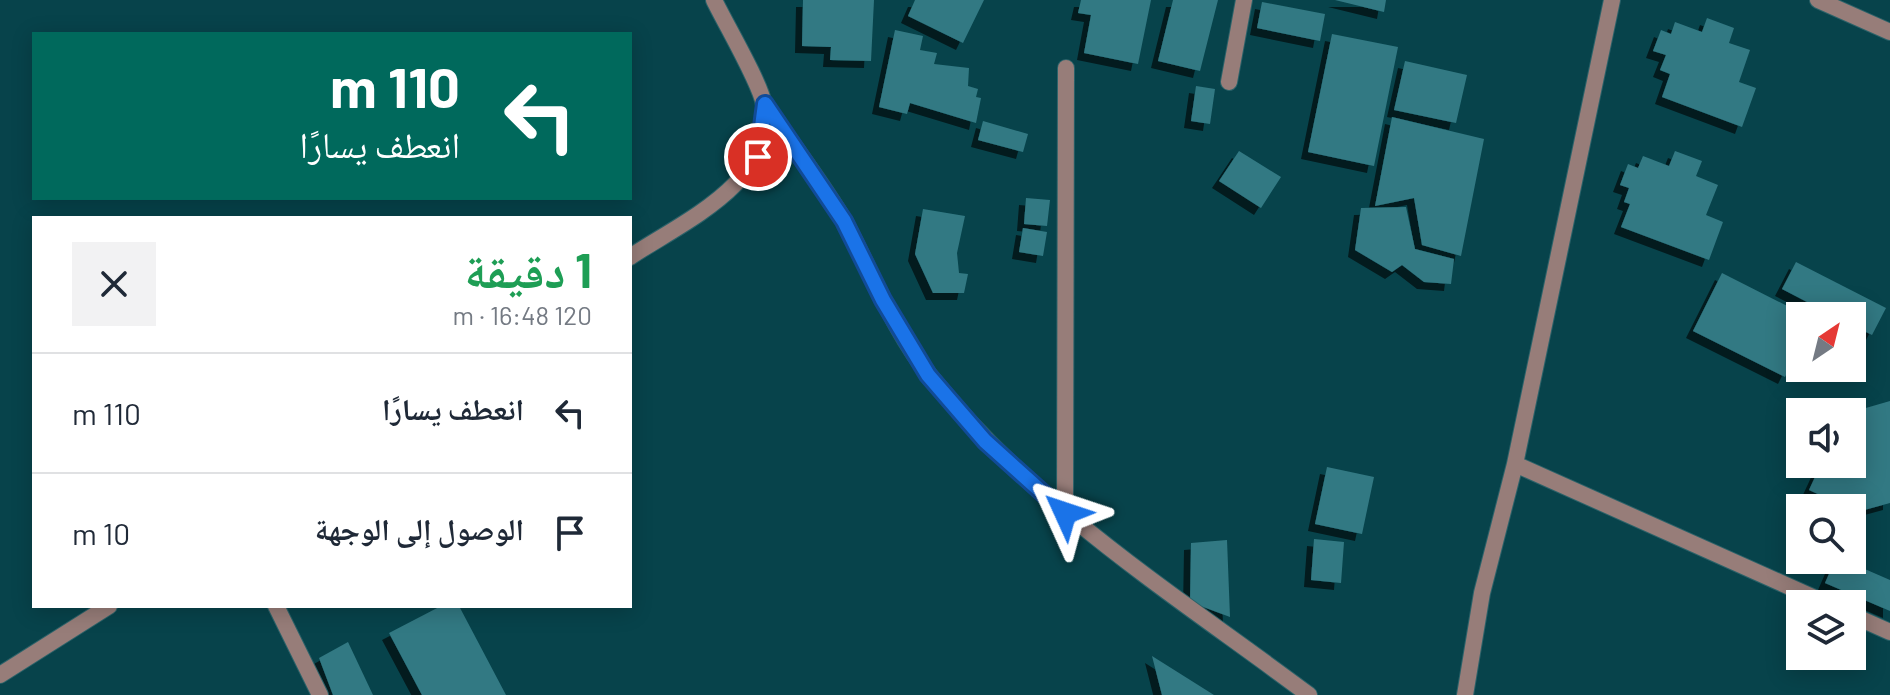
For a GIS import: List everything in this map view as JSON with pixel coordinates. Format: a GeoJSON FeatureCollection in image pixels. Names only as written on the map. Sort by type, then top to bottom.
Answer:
{"type":"FeatureCollection","features":[{"type":"Feature","properties":{"kind":"street"},"geometry":{"type":"LineString","coordinates":[[714,0],[765,104],[844,221],[883,300],[928,375],[985,441],[1065,513],[1309,695]]}},
{"type":"Feature","properties":{"kind":"street"},"geometry":{"type":"LineString","coordinates":[[1229,82],[1244,0]]}},
{"type":"Feature","properties":{"kind":"street"},"geometry":{"type":"LineString","coordinates":[[1465,695],[1482,593],[1515,464],[1612,0]]}},
{"type":"Feature","properties":{"kind":"street"},"geometry":{"type":"LineString","coordinates":[[1818,0],[1890,32]]}},
{"type":"Feature","properties":{"kind":"street"},"geometry":{"type":"LineString","coordinates":[[1065,513],[1066,68]]}},
{"type":"Feature","properties":{"kind":"street"},"geometry":{"type":"LineString","coordinates":[[632,256],[732,189],[758,157],[765,104]]}},
{"type":"Feature","properties":{"kind":"street"},"geometry":{"type":"LineString","coordinates":[[1515,464],[1797,590]]}},
{"type":"Feature","properties":{"kind":"street"},"geometry":{"type":"LineString","coordinates":[[0,675],[106,608]]}},
{"type":"Feature","properties":{"kind":"street"},"geometry":{"type":"LineString","coordinates":[[277,608],[320,695]]}},
{"type":"Feature","properties":{"kind":"street"},"geometry":{"type":"LineString","coordinates":[[1866,621],[1890,632]]}},
{"type":"Feature","properties":{"kind":"building"},"geometry":{"type":"Polygon","coordinates":[[[803,0],[874,0],[871,61],[830,60],[831,47],[802,46],[803,0]]]}},
{"type":"Feature","properties":{"kind":"building"},"geometry":{"type":"Polygon","coordinates":[[[915,0],[984,0],[963,43],[908,16],[915,0]]]}},
{"type":"Feature","properties":{"kind":"building"},"geometry":{"type":"Polygon","coordinates":[[[1081,0],[1151,0],[1138,64],[1084,53],[1091,15],[1078,13],[1081,0]]]}},
{"type":"Feature","properties":{"kind":"building"},"geometry":{"type":"Polygon","coordinates":[[[1173,0],[1218,0],[1200,71],[1158,61],[1173,0]]]}},
{"type":"Feature","properties":{"kind":"building"},"geometry":{"type":"Polygon","coordinates":[[[1335,0],[1386,0],[1384,12],[1335,0]]]}},
{"type":"Feature","properties":{"kind":"building"},"geometry":{"type":"Polygon","coordinates":[[[1262,2],[1325,14],[1320,41],[1257,28],[1262,2]]]}},
{"type":"Feature","properties":{"kind":"building"},"geometry":{"type":"Polygon","coordinates":[[[1707,18],[1734,28],[1729,43],[1750,50],[1739,82],[1756,88],[1742,127],[1662,97],[1670,74],[1660,70],[1666,55],[1653,51],[1661,30],[1671,34],[1675,22],[1702,32],[1707,18]]]}},
{"type":"Feature","properties":{"kind":"building"},"geometry":{"type":"Polygon","coordinates":[[[895,30],[923,36],[920,50],[937,53],[934,64],[969,68],[968,86],[978,89],[976,97],[981,98],[976,123],[910,103],[907,114],[879,107],[895,30]]]}},
{"type":"Feature","properties":{"kind":"building"},"geometry":{"type":"Polygon","coordinates":[[[1332,34],[1398,47],[1374,166],[1308,152],[1332,34]]]}},
{"type":"Feature","properties":{"kind":"building"},"geometry":{"type":"Polygon","coordinates":[[[1405,61],[1467,75],[1456,123],[1394,110],[1405,61]]]}},
{"type":"Feature","properties":{"kind":"building"},"geometry":{"type":"Polygon","coordinates":[[[1196,86],[1215,89],[1210,124],[1191,121],[1196,86]]]}},
{"type":"Feature","properties":{"kind":"building"},"geometry":{"type":"Polygon","coordinates":[[[1392,117],[1484,139],[1461,256],[1422,245],[1414,198],[1375,206],[1392,117]]]}},
{"type":"Feature","properties":{"kind":"building"},"geometry":{"type":"Polygon","coordinates":[[[983,121],[1028,134],[1023,152],[978,140],[983,121]]]}},
{"type":"Feature","properties":{"kind":"building"},"geometry":{"type":"Polygon","coordinates":[[[1239,151],[1281,177],[1261,208],[1219,181],[1239,151]]]}},
{"type":"Feature","properties":{"kind":"building"},"geometry":{"type":"Polygon","coordinates":[[[1675,151],[1702,161],[1696,176],[1718,185],[1706,215],[1723,222],[1709,260],[1621,227],[1630,204],[1624,202],[1629,188],[1620,185],[1628,164],[1638,168],[1643,156],[1669,166],[1675,151]]]}},
{"type":"Feature","properties":{"kind":"building"},"geometry":{"type":"Polygon","coordinates":[[[1026,198],[1050,200],[1047,226],[1024,224],[1026,198]]]}},
{"type":"Feature","properties":{"kind":"building"},"geometry":{"type":"Polygon","coordinates":[[[1406,207],[1415,249],[1454,259],[1451,284],[1424,282],[1402,265],[1392,272],[1355,250],[1361,208],[1406,207]]]}},
{"type":"Feature","properties":{"kind":"building"},"geometry":{"type":"Polygon","coordinates":[[[923,209],[965,216],[957,253],[959,273],[968,274],[964,293],[933,293],[915,254],[923,209]]]}},
{"type":"Feature","properties":{"kind":"building"},"geometry":{"type":"Polygon","coordinates":[[[1023,228],[1047,232],[1043,256],[1019,252],[1023,228]]]}},
{"type":"Feature","properties":{"kind":"building"},"geometry":{"type":"Polygon","coordinates":[[[1796,262],[1886,308],[1872,335],[1866,332],[1866,302],[1807,302],[1782,289],[1796,262]]]}},
{"type":"Feature","properties":{"kind":"building"},"geometry":{"type":"Polygon","coordinates":[[[1722,273],[1786,305],[1786,375],[1785,377],[1693,331],[1722,273]]]}},
{"type":"Feature","properties":{"kind":"building"},"geometry":{"type":"Polygon","coordinates":[[[1890,401],[1890,503],[1866,510],[1866,494],[1818,494],[1809,490],[1815,478],[1866,478],[1866,408],[1890,401]]]}},
{"type":"Feature","properties":{"kind":"building"},"geometry":{"type":"Polygon","coordinates":[[[1327,467],[1374,477],[1362,534],[1315,524],[1327,467]]]}},
{"type":"Feature","properties":{"kind":"building"},"geometry":{"type":"Polygon","coordinates":[[[1314,539],[1344,542],[1341,583],[1311,580],[1314,539]]]}},
{"type":"Feature","properties":{"kind":"building"},"geometry":{"type":"Polygon","coordinates":[[[1227,540],[1230,617],[1190,602],[1191,543],[1227,540]]]}},
{"type":"Feature","properties":{"kind":"building"},"geometry":{"type":"Polygon","coordinates":[[[1866,570],[1890,580],[1890,611],[1866,601],[1866,590],[1841,590],[1825,583],[1829,574],[1866,574],[1866,570]]]}},
{"type":"Feature","properties":{"kind":"building"},"geometry":{"type":"Polygon","coordinates":[[[437,608],[460,608],[506,695],[422,695],[389,633],[437,608]]]}},
{"type":"Feature","properties":{"kind":"building"},"geometry":{"type":"Polygon","coordinates":[[[348,642],[373,695],[333,695],[319,658],[348,642]]]}},
{"type":"Feature","properties":{"kind":"building"},"geometry":{"type":"Polygon","coordinates":[[[1152,656],[1214,695],[1162,695],[1152,656]]]}},
{"type":"Feature","properties":{"kind":"route"},"geometry":{"type":"LineString","coordinates":[[758,157],[765,104],[844,221],[883,300],[928,375],[985,441],[1065,513]]}}]}
